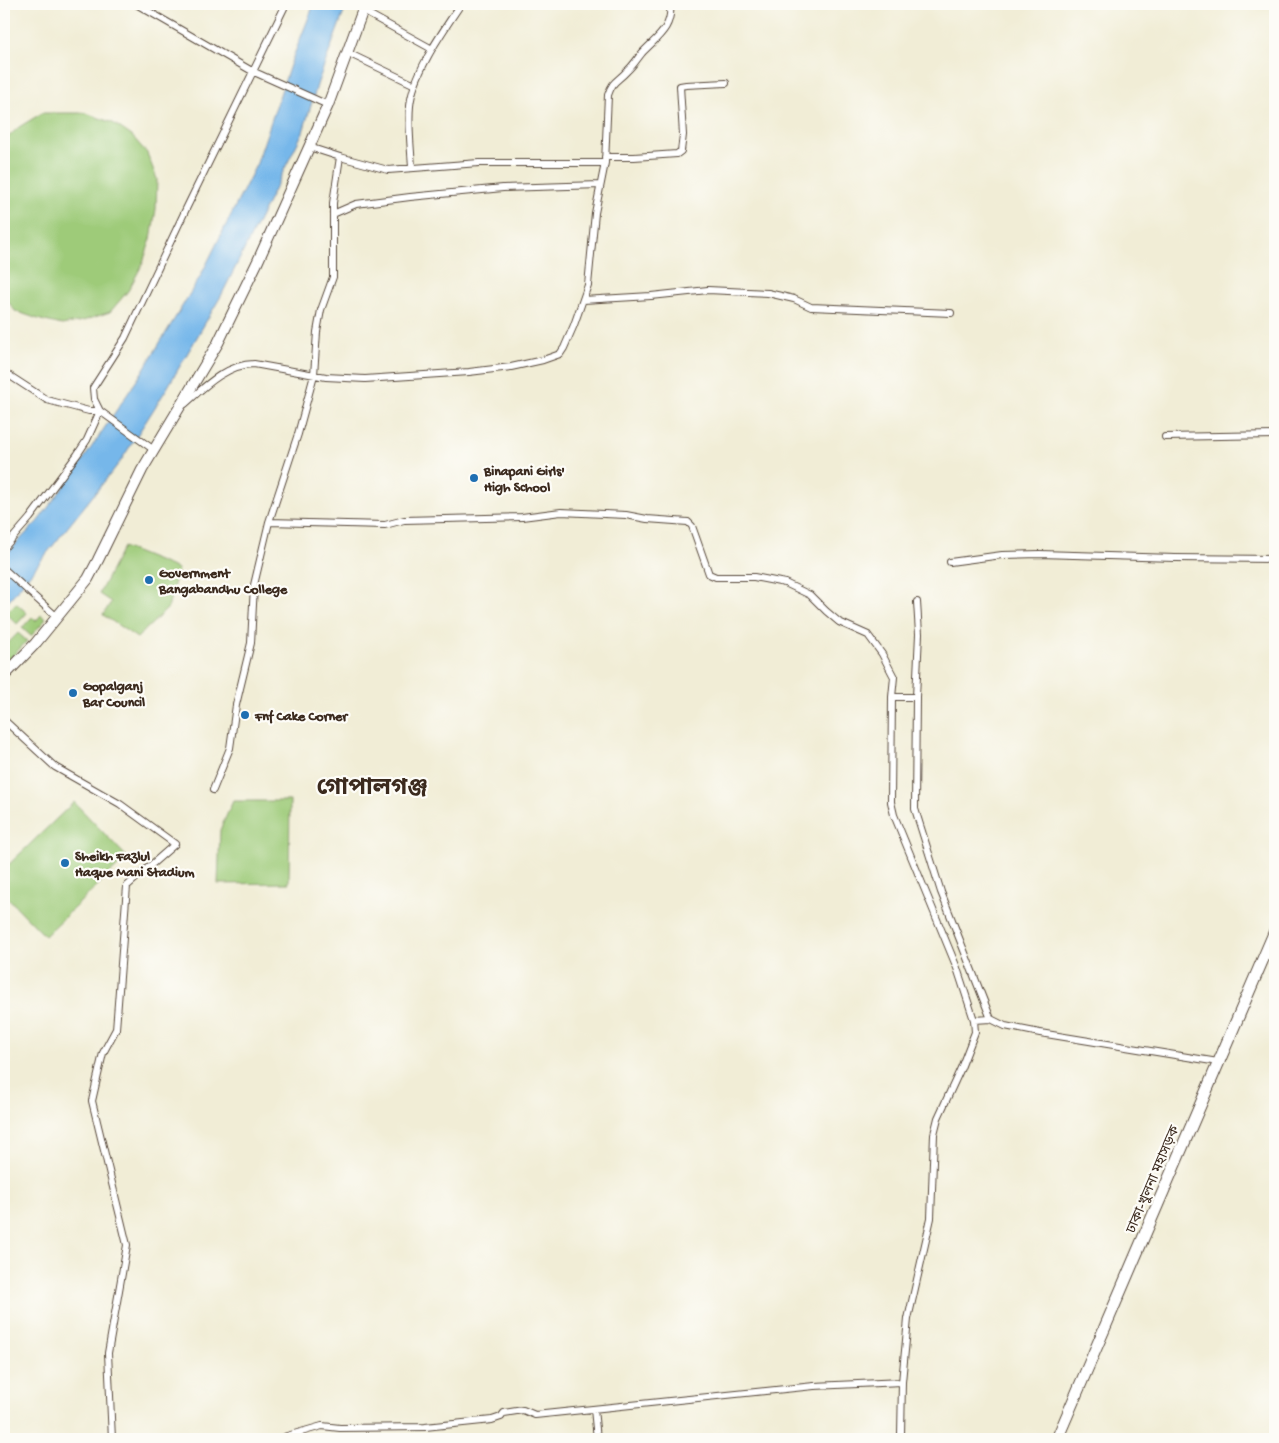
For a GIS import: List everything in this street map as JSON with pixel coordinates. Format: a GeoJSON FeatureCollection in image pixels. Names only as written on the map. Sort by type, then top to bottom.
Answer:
{"type":"FeatureCollection","features":[{"type":"Feature","properties":{"kind":"highway","name":"ঢাকা-খুলনা মহাসড়ক"},"geometry":{"type":"LineString","coordinates":[[1057,1439],[1275,931]]}},
{"type":"Feature","properties":{"kind":"main road"},"geometry":{"type":"LineString","coordinates":[[4,676],[35,644],[88,579],[133,488],[218,343],[310,147],[328,105],[364,7]]}},
{"type":"Feature","properties":{"kind":"street"},"geometry":{"type":"LineString","coordinates":[[136,4],[252,71],[328,105]]}},
{"type":"Feature","properties":{"kind":"street"},"geometry":{"type":"LineString","coordinates":[[154,450],[102,412],[94,399],[93,388],[125,338],[252,71],[286,4]]}},
{"type":"Feature","properties":{"kind":"street"},"geometry":{"type":"LineString","coordinates":[[412,168],[410,105],[415,85],[432,49],[461,4]]}},
{"type":"Feature","properties":{"kind":"street"},"geometry":{"type":"LineString","coordinates":[[178,410],[218,377],[245,365],[254,364],[326,377],[365,379],[469,372],[511,367],[560,354],[588,285],[595,213],[605,160],[608,96],[612,85],[665,29],[671,14],[670,4]]}},
{"type":"Feature","properties":{"kind":"street"},"geometry":{"type":"LineString","coordinates":[[364,7],[432,49]]}},
{"type":"Feature","properties":{"kind":"street"},"geometry":{"type":"LineString","coordinates":[[348,53],[415,85]]}},
{"type":"Feature","properties":{"kind":"street"},"geometry":{"type":"LineString","coordinates":[[310,147],[388,170],[479,163],[605,160],[677,154],[681,151],[683,135],[680,86],[726,82]]}},
{"type":"Feature","properties":{"kind":"street"},"geometry":{"type":"LineString","coordinates":[[214,790],[230,748],[236,706],[251,643],[254,584],[269,522],[298,434],[314,375],[321,310],[333,277],[333,202],[340,157]]}},
{"type":"Feature","properties":{"kind":"street"},"geometry":{"type":"LineString","coordinates":[[333,214],[356,204],[410,197],[503,188],[600,185]]}},
{"type":"Feature","properties":{"kind":"street"},"geometry":{"type":"LineString","coordinates":[[582,300],[708,290],[768,294],[794,299],[812,307],[951,313]]}},
{"type":"Feature","properties":{"kind":"street"},"geometry":{"type":"LineString","coordinates":[[4,372],[47,400],[89,411],[102,412]]}},
{"type":"Feature","properties":{"kind":"street"},"geometry":{"type":"LineString","coordinates":[[4,548],[30,518],[77,455],[102,412]]}},
{"type":"Feature","properties":{"kind":"street"},"geometry":{"type":"LineString","coordinates":[[1165,437],[1275,435]]}},
{"type":"Feature","properties":{"kind":"street"},"geometry":{"type":"LineString","coordinates":[[269,522],[385,525],[404,520],[522,517],[561,512],[626,515],[647,519],[688,522],[692,526],[708,574],[716,577],[754,577],[786,583],[810,595],[840,622],[868,635],[882,654],[894,677],[891,802],[894,815],[975,1020],[975,1032],[938,1118],[934,1134],[930,1218],[908,1319],[902,1382],[901,1436],[903,1439]]}},
{"type":"Feature","properties":{"kind":"street"},"geometry":{"type":"LineString","coordinates":[[950,562],[1002,555],[1040,554],[1275,559]]}},
{"type":"Feature","properties":{"kind":"street"},"geometry":{"type":"LineString","coordinates":[[4,569],[57,617]]}},
{"type":"Feature","properties":{"kind":"street"},"geometry":{"type":"LineString","coordinates":[[918,602],[919,634],[914,697],[915,809],[941,892],[989,1019]]}},
{"type":"Feature","properties":{"kind":"street"},"geometry":{"type":"LineString","coordinates":[[895,697],[914,697]]}},
{"type":"Feature","properties":{"kind":"street"},"geometry":{"type":"LineString","coordinates":[[4,720],[66,775],[120,804],[175,844],[127,886],[116,1029],[103,1053],[92,1101],[127,1244],[108,1353],[112,1439]]}},
{"type":"Feature","properties":{"kind":"street"},"geometry":{"type":"LineString","coordinates":[[975,1020],[989,1019],[1005,1026],[1040,1033],[1218,1062]]}},
{"type":"Feature","properties":{"kind":"street"},"geometry":{"type":"LineString","coordinates":[[282,1439],[322,1426],[340,1428],[425,1427],[492,1420],[502,1417],[504,1413],[523,1410],[535,1415],[814,1386],[902,1382]]}},
{"type":"Feature","properties":{"kind":"street"},"geometry":{"type":"LineString","coordinates":[[594,1409],[597,1439]]}},
{"type":"Feature","properties":{"kind":"green space"},"geometry":{"type":"Polygon","coordinates":[[[42,113],[86,113],[113,123],[132,136],[147,153],[157,179],[156,209],[151,239],[142,265],[128,291],[110,312],[83,321],[62,325],[15,311],[4,296],[4,141],[19,127],[42,113]]]}},
{"type":"Feature","properties":{"kind":"green space"},"geometry":{"type":"Polygon","coordinates":[[[123,547],[178,569],[168,608],[137,638],[103,615],[111,602],[99,594],[123,547]]]}},
{"type":"Feature","properties":{"kind":"green space"},"geometry":{"type":"Polygon","coordinates":[[[16,603],[27,613],[17,624],[6,613],[16,603]]]}},
{"type":"Feature","properties":{"kind":"green space"},"geometry":{"type":"Polygon","coordinates":[[[41,615],[46,619],[31,636],[22,628],[32,617],[36,621],[41,615]]]}},
{"type":"Feature","properties":{"kind":"green space"},"geometry":{"type":"Polygon","coordinates":[[[18,633],[27,641],[4,665],[4,647],[18,633]]]}},
{"type":"Feature","properties":{"kind":"green space"},"geometry":{"type":"Polygon","coordinates":[[[233,801],[290,801],[289,883],[218,884],[220,830],[233,801]]]}},
{"type":"Feature","properties":{"kind":"green space","name":"Sheikh Fazlul Haque Mani Stadium"},"geometry":{"type":"Polygon","coordinates":[[[74,802],[127,857],[45,936],[4,894],[4,869],[74,802]]]}},
{"type":"Feature","properties":{"kind":"water"},"geometry":{"type":"Polygon","coordinates":[[[314,4],[347,4],[318,82],[303,132],[221,296],[166,390],[120,462],[4,605],[4,556],[38,521],[76,470],[139,377],[200,277],[257,163],[290,65],[314,4]]]}},
{"type":"Feature","properties":{"kind":"place","name":"Binapani Girls' High School"},"geometry":{"type":"Point","coordinates":[474,478]}},
{"type":"Feature","properties":{"kind":"place","name":"Government Bangabandhu College"},"geometry":{"type":"Point","coordinates":[149,580]}},
{"type":"Feature","properties":{"kind":"place","name":"Gopalganj Bar Council"},"geometry":{"type":"Point","coordinates":[73,693]}},
{"type":"Feature","properties":{"kind":"place","name":"Fnf Cake Corner"},"geometry":{"type":"Point","coordinates":[245,715]}},
{"type":"Feature","properties":{"kind":"place","name":"Sheikh Fazlul Haque Mani Stadium"},"geometry":{"type":"Point","coordinates":[65,863]}},
{"type":"Feature","properties":{"kind":"district","name":"গোপালগঞ্জ"},"geometry":{"type":"Point","coordinates":[372,786]}}]}
